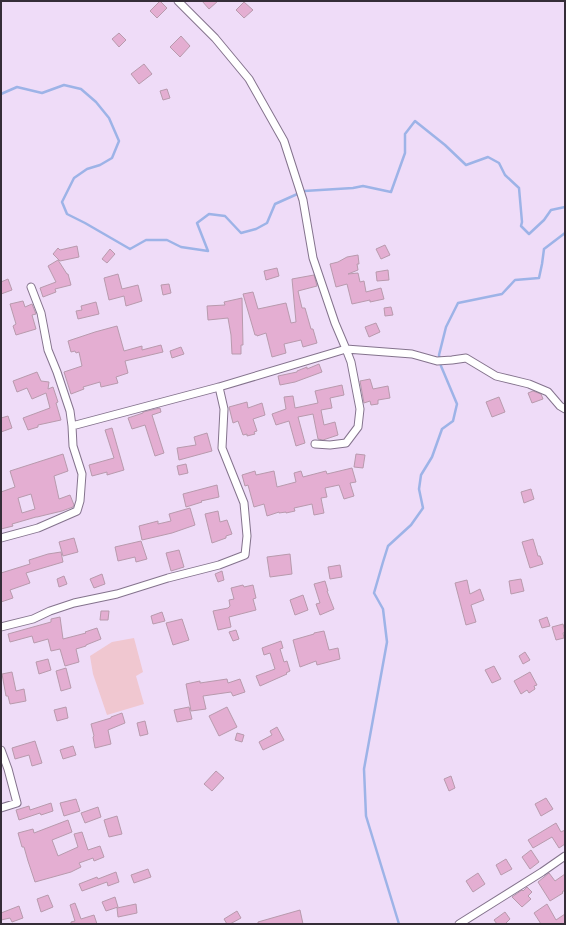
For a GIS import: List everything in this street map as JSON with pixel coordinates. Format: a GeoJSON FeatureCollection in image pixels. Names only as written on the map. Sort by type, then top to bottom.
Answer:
{"type":"FeatureCollection","features":[{"type":"Feature","properties":{"kind":"street"},"geometry":{"type":"LineString","coordinates":[[178,1],[215,38],[249,79],[284,141],[303,200],[313,258],[335,323],[351,362],[360,409],[358,427],[346,443],[330,445],[316,444]]}},
{"type":"Feature","properties":{"kind":"street"},"geometry":{"type":"LineString","coordinates":[[1,538],[38,528],[77,511],[80,501],[82,474],[73,446],[70,411],[48,350],[41,313],[31,287]]}},
{"type":"Feature","properties":{"kind":"street"},"geometry":{"type":"LineString","coordinates":[[72,426],[220,387],[346,349],[412,354],[437,361],[466,358],[496,376],[528,384],[548,392],[560,406],[565,409]]}},
{"type":"Feature","properties":{"kind":"street"},"geometry":{"type":"LineString","coordinates":[[1,628],[33,620],[50,611],[74,603],[117,594],[245,555],[247,536],[244,503],[222,448],[224,409],[220,387]]}},
{"type":"Feature","properties":{"kind":"street"},"geometry":{"type":"LineString","coordinates":[[1,750],[8,769],[17,803],[1,808]]}},
{"type":"Feature","properties":{"kind":"street"},"geometry":{"type":"LineString","coordinates":[[460,924],[565,856]]}},
{"type":"Feature","properties":{"kind":"shaded area"},"geometry":{"type":"Polygon","coordinates":[[[134,638],[143,672],[136,676],[144,704],[107,715],[93,674],[90,656],[112,642],[134,638]]]}},
{"type":"Feature","properties":{"kind":"building"},"geometry":{"type":"Polygon","coordinates":[[[160,1],[167,8],[157,18],[150,11],[160,1]]]}},
{"type":"Feature","properties":{"kind":"building"},"geometry":{"type":"Polygon","coordinates":[[[202,1],[218,1],[209,9],[202,1]]]}},
{"type":"Feature","properties":{"kind":"building"},"geometry":{"type":"Polygon","coordinates":[[[244,2],[253,10],[244,18],[236,10],[244,2]]]}},
{"type":"Feature","properties":{"kind":"building"},"geometry":{"type":"Polygon","coordinates":[[[119,33],[126,40],[119,47],[112,39],[119,33]]]}},
{"type":"Feature","properties":{"kind":"building"},"geometry":{"type":"Polygon","coordinates":[[[181,36],[190,46],[180,57],[170,47],[181,36]]]}},
{"type":"Feature","properties":{"kind":"building"},"geometry":{"type":"Polygon","coordinates":[[[144,64],[152,74],[139,84],[131,74],[144,64]]]}},
{"type":"Feature","properties":{"kind":"building"},"geometry":{"type":"Polygon","coordinates":[[[167,89],[170,98],[163,100],[160,91],[167,89]]]}},
{"type":"Feature","properties":{"kind":"building"},"geometry":{"type":"Polygon","coordinates":[[[385,245],[390,255],[381,259],[376,249],[385,245]]]}},
{"type":"Feature","properties":{"kind":"building"},"geometry":{"type":"Polygon","coordinates":[[[77,246],[79,257],[60,261],[53,254],[58,248],[60,250],[77,246]]]}},
{"type":"Feature","properties":{"kind":"building"},"geometry":{"type":"Polygon","coordinates":[[[110,249],[115,254],[107,263],[102,259],[110,249]]]}},
{"type":"Feature","properties":{"kind":"building"},"geometry":{"type":"Polygon","coordinates":[[[358,255],[358,270],[348,274],[358,273],[360,282],[364,281],[366,292],[381,288],[384,299],[352,304],[347,284],[336,287],[330,264],[347,257],[358,255]]]}},
{"type":"Feature","properties":{"kind":"building"},"geometry":{"type":"Polygon","coordinates":[[[58,260],[68,274],[71,285],[55,289],[56,292],[43,297],[40,288],[56,282],[48,266],[58,260]]]}},
{"type":"Feature","properties":{"kind":"building"},"geometry":{"type":"Polygon","coordinates":[[[277,268],[279,276],[266,280],[264,271],[277,268]]]}},
{"type":"Feature","properties":{"kind":"building"},"geometry":{"type":"Polygon","coordinates":[[[388,270],[389,280],[377,281],[376,272],[388,270]]]}},
{"type":"Feature","properties":{"kind":"building"},"geometry":{"type":"Polygon","coordinates":[[[118,274],[122,289],[138,285],[142,301],[126,306],[124,296],[109,300],[104,278],[118,274]]]}},
{"type":"Feature","properties":{"kind":"building"},"geometry":{"type":"Polygon","coordinates":[[[314,275],[317,286],[298,291],[302,308],[305,308],[317,343],[303,347],[301,340],[284,344],[286,353],[272,357],[266,333],[257,336],[255,335],[243,294],[253,292],[258,309],[286,303],[291,323],[296,322],[292,279],[314,275]]]}},
{"type":"Feature","properties":{"kind":"building"},"geometry":{"type":"Polygon","coordinates":[[[8,279],[12,290],[1,294],[1,282],[8,279]]]}},
{"type":"Feature","properties":{"kind":"building"},"geometry":{"type":"Polygon","coordinates":[[[169,284],[171,293],[163,295],[161,285],[169,284]]]}},
{"type":"Feature","properties":{"kind":"building"},"geometry":{"type":"Polygon","coordinates":[[[242,298],[243,345],[241,345],[241,354],[232,354],[228,318],[208,320],[207,306],[225,305],[224,302],[242,298]]]}},
{"type":"Feature","properties":{"kind":"building"},"geometry":{"type":"Polygon","coordinates":[[[23,301],[25,307],[32,304],[36,314],[32,315],[36,329],[16,335],[13,326],[16,324],[10,304],[23,301]]]}},
{"type":"Feature","properties":{"kind":"building"},"geometry":{"type":"Polygon","coordinates":[[[96,302],[99,314],[78,319],[76,311],[82,310],[81,306],[96,302]]]}},
{"type":"Feature","properties":{"kind":"building"},"geometry":{"type":"Polygon","coordinates":[[[391,307],[393,315],[385,316],[384,308],[391,307]]]}},
{"type":"Feature","properties":{"kind":"building"},"geometry":{"type":"Polygon","coordinates":[[[376,323],[380,332],[369,337],[365,327],[376,323]]]}},
{"type":"Feature","properties":{"kind":"building"},"geometry":{"type":"Polygon","coordinates":[[[117,326],[124,351],[142,346],[142,350],[161,345],[163,352],[125,361],[128,373],[116,377],[118,383],[101,387],[100,382],[83,387],[84,389],[71,394],[64,372],[82,366],[79,352],[71,352],[68,341],[117,326]]]}},
{"type":"Feature","properties":{"kind":"building"},"geometry":{"type":"Polygon","coordinates":[[[181,347],[184,354],[172,358],[170,351],[181,347]]]}},
{"type":"Feature","properties":{"kind":"building"},"geometry":{"type":"Polygon","coordinates":[[[319,364],[322,372],[295,382],[280,385],[278,376],[297,372],[307,367],[307,369],[319,364]]]}},
{"type":"Feature","properties":{"kind":"building"},"geometry":{"type":"Polygon","coordinates":[[[37,372],[41,381],[49,382],[48,389],[53,387],[58,402],[56,403],[61,420],[38,425],[38,427],[28,430],[23,418],[50,408],[46,393],[32,399],[27,388],[17,392],[13,381],[37,372]]]}},
{"type":"Feature","properties":{"kind":"building"},"geometry":{"type":"Polygon","coordinates":[[[370,379],[373,389],[388,386],[390,398],[378,400],[378,404],[371,405],[370,401],[364,403],[360,381],[370,379]]]}},
{"type":"Feature","properties":{"kind":"building"},"geometry":{"type":"Polygon","coordinates":[[[342,385],[344,395],[330,398],[332,408],[321,410],[324,425],[335,422],[338,435],[323,440],[318,439],[313,414],[298,417],[305,443],[296,446],[289,421],[276,425],[272,414],[286,409],[284,397],[293,396],[295,408],[318,403],[315,391],[342,385]]]}},
{"type":"Feature","properties":{"kind":"building"},"geometry":{"type":"Polygon","coordinates":[[[533,391],[541,394],[543,399],[532,403],[528,393],[533,391]]]}},
{"type":"Feature","properties":{"kind":"building"},"geometry":{"type":"Polygon","coordinates":[[[499,397],[505,412],[492,417],[486,402],[499,397]]]}},
{"type":"Feature","properties":{"kind":"building"},"geometry":{"type":"Polygon","coordinates":[[[247,402],[248,408],[262,403],[265,415],[253,419],[257,431],[254,432],[255,434],[247,436],[247,434],[243,435],[238,421],[233,423],[229,407],[247,402]]]}},
{"type":"Feature","properties":{"kind":"building"},"geometry":{"type":"Polygon","coordinates":[[[160,408],[161,412],[152,415],[164,453],[155,456],[145,425],[132,429],[128,418],[143,412],[160,408]]]}},
{"type":"Feature","properties":{"kind":"building"},"geometry":{"type":"Polygon","coordinates":[[[8,416],[12,428],[1,432],[1,418],[8,416]]]}},
{"type":"Feature","properties":{"kind":"building"},"geometry":{"type":"Polygon","coordinates":[[[112,428],[124,470],[107,475],[107,472],[92,476],[89,465],[114,458],[105,430],[112,428]]]}},
{"type":"Feature","properties":{"kind":"building"},"geometry":{"type":"Polygon","coordinates":[[[207,433],[212,451],[179,460],[177,448],[196,445],[194,437],[207,433]]]}},
{"type":"Feature","properties":{"kind":"building"},"geometry":{"type":"Polygon","coordinates":[[[63,454],[68,471],[54,476],[59,499],[70,495],[74,505],[73,507],[12,524],[13,526],[1,529],[1,492],[15,487],[10,471],[63,454]],[[31,494],[18,498],[22,513],[35,509],[31,494]]]}},
{"type":"Feature","properties":{"kind":"building"},"geometry":{"type":"Polygon","coordinates":[[[356,454],[365,455],[363,468],[354,467],[356,454]]]}},
{"type":"Feature","properties":{"kind":"building"},"geometry":{"type":"Polygon","coordinates":[[[186,464],[188,473],[179,475],[177,466],[186,464]]]}},
{"type":"Feature","properties":{"kind":"building"},"geometry":{"type":"Polygon","coordinates":[[[352,468],[356,482],[350,483],[354,496],[344,499],[339,485],[325,488],[327,497],[321,498],[324,513],[314,515],[312,504],[294,508],[295,511],[286,513],[279,512],[267,516],[264,504],[254,507],[248,485],[245,486],[242,475],[255,471],[256,475],[274,471],[277,487],[296,482],[294,473],[301,471],[303,477],[326,471],[327,474],[352,468]]]}},
{"type":"Feature","properties":{"kind":"building"},"geometry":{"type":"Polygon","coordinates":[[[217,485],[219,497],[201,501],[202,502],[186,507],[183,494],[217,485]]]}},
{"type":"Feature","properties":{"kind":"building"},"geometry":{"type":"Polygon","coordinates":[[[531,489],[534,499],[524,503],[521,492],[531,489]]]}},
{"type":"Feature","properties":{"kind":"building"},"geometry":{"type":"Polygon","coordinates":[[[190,508],[195,525],[172,533],[142,540],[139,526],[158,521],[158,524],[171,521],[169,514],[190,508]]]}},
{"type":"Feature","properties":{"kind":"building"},"geometry":{"type":"Polygon","coordinates":[[[218,511],[220,522],[227,520],[232,534],[212,543],[205,514],[218,511]]]}},
{"type":"Feature","properties":{"kind":"building"},"geometry":{"type":"Polygon","coordinates":[[[74,538],[78,552],[63,556],[59,542],[74,538]]]}},
{"type":"Feature","properties":{"kind":"building"},"geometry":{"type":"Polygon","coordinates":[[[533,539],[538,556],[540,556],[543,564],[530,568],[522,542],[533,539]]]}},
{"type":"Feature","properties":{"kind":"building"},"geometry":{"type":"Polygon","coordinates":[[[141,541],[147,559],[136,562],[135,557],[118,561],[115,547],[141,541]]]}},
{"type":"Feature","properties":{"kind":"building"},"geometry":{"type":"Polygon","coordinates":[[[179,550],[184,567],[171,571],[166,553],[179,550]]]}},
{"type":"Feature","properties":{"kind":"building"},"geometry":{"type":"Polygon","coordinates":[[[61,552],[63,562],[26,573],[30,583],[10,590],[13,598],[1,602],[1,573],[30,564],[29,560],[48,554],[61,552]]]}},
{"type":"Feature","properties":{"kind":"building"},"geometry":{"type":"Polygon","coordinates":[[[290,554],[292,574],[270,577],[267,557],[290,554]]]}},
{"type":"Feature","properties":{"kind":"building"},"geometry":{"type":"Polygon","coordinates":[[[340,565],[342,577],[330,579],[328,567],[340,565]]]}},
{"type":"Feature","properties":{"kind":"building"},"geometry":{"type":"Polygon","coordinates":[[[222,571],[224,580],[218,582],[215,574],[222,571]]]}},
{"type":"Feature","properties":{"kind":"building"},"geometry":{"type":"Polygon","coordinates":[[[102,574],[105,584],[94,588],[90,579],[102,574]]]}},
{"type":"Feature","properties":{"kind":"building"},"geometry":{"type":"Polygon","coordinates":[[[64,576],[67,584],[59,587],[57,579],[64,576]]]}},
{"type":"Feature","properties":{"kind":"building"},"geometry":{"type":"Polygon","coordinates":[[[521,579],[524,591],[511,594],[509,581],[521,579]]]}},
{"type":"Feature","properties":{"kind":"building"},"geometry":{"type":"Polygon","coordinates":[[[467,580],[470,594],[480,589],[484,600],[471,605],[476,622],[466,625],[455,583],[467,580]]]}},
{"type":"Feature","properties":{"kind":"building"},"geometry":{"type":"Polygon","coordinates":[[[325,581],[334,609],[320,615],[316,604],[320,603],[314,584],[325,581]]]}},
{"type":"Feature","properties":{"kind":"building"},"geometry":{"type":"Polygon","coordinates":[[[243,585],[244,587],[253,585],[256,598],[253,599],[256,610],[229,617],[231,627],[218,630],[213,611],[228,608],[230,606],[229,600],[234,599],[231,588],[243,585]]]}},
{"type":"Feature","properties":{"kind":"building"},"geometry":{"type":"Polygon","coordinates":[[[303,595],[308,610],[295,615],[290,600],[303,595]]]}},
{"type":"Feature","properties":{"kind":"building"},"geometry":{"type":"Polygon","coordinates":[[[101,611],[109,611],[108,620],[100,620],[101,611]]]}},
{"type":"Feature","properties":{"kind":"building"},"geometry":{"type":"Polygon","coordinates":[[[162,612],[165,621],[153,624],[151,616],[162,612]]]}},
{"type":"Feature","properties":{"kind":"building"},"geometry":{"type":"Polygon","coordinates":[[[60,617],[63,639],[86,633],[85,632],[97,628],[101,639],[76,649],[79,662],[65,666],[60,649],[51,651],[48,639],[34,643],[32,636],[10,642],[8,634],[51,622],[51,619],[60,617]]]}},
{"type":"Feature","properties":{"kind":"building"},"geometry":{"type":"Polygon","coordinates":[[[547,617],[550,626],[542,628],[539,620],[547,617]]]}},
{"type":"Feature","properties":{"kind":"building"},"geometry":{"type":"Polygon","coordinates":[[[182,619],[189,640],[173,645],[166,623],[182,619]]]}},
{"type":"Feature","properties":{"kind":"building"},"geometry":{"type":"Polygon","coordinates":[[[563,624],[565,631],[563,633],[564,638],[556,640],[552,627],[563,624]]]}},
{"type":"Feature","properties":{"kind":"building"},"geometry":{"type":"Polygon","coordinates":[[[236,630],[239,639],[233,641],[229,632],[236,630]]]}},
{"type":"Feature","properties":{"kind":"building"},"geometry":{"type":"Polygon","coordinates":[[[324,631],[329,650],[338,648],[340,659],[317,665],[316,661],[300,667],[293,640],[324,631]]]}},
{"type":"Feature","properties":{"kind":"building"},"geometry":{"type":"Polygon","coordinates":[[[281,641],[283,648],[280,649],[284,662],[287,661],[290,671],[286,673],[287,674],[260,686],[256,676],[275,669],[270,653],[264,655],[262,648],[281,641]]]}},
{"type":"Feature","properties":{"kind":"building"},"geometry":{"type":"Polygon","coordinates":[[[525,652],[530,660],[523,664],[519,656],[525,652]]]}},
{"type":"Feature","properties":{"kind":"building"},"geometry":{"type":"Polygon","coordinates":[[[48,659],[51,670],[39,674],[36,662],[48,659]]]}},
{"type":"Feature","properties":{"kind":"building"},"geometry":{"type":"Polygon","coordinates":[[[494,666],[501,679],[492,683],[485,670],[494,666]]]}},
{"type":"Feature","properties":{"kind":"building"},"geometry":{"type":"Polygon","coordinates":[[[66,668],[71,688],[61,691],[56,671],[66,668]]]}},
{"type":"Feature","properties":{"kind":"building"},"geometry":{"type":"Polygon","coordinates":[[[12,672],[16,691],[24,689],[26,701],[10,704],[8,696],[6,696],[2,674],[12,672]]]}},
{"type":"Feature","properties":{"kind":"building"},"geometry":{"type":"Polygon","coordinates":[[[530,672],[537,685],[534,686],[535,689],[529,693],[527,690],[521,694],[514,681],[530,672]]]}},
{"type":"Feature","properties":{"kind":"building"},"geometry":{"type":"Polygon","coordinates":[[[227,679],[228,683],[240,679],[245,692],[233,696],[231,692],[203,696],[206,709],[191,711],[186,684],[200,681],[200,683],[227,679]]]}},
{"type":"Feature","properties":{"kind":"building"},"geometry":{"type":"Polygon","coordinates":[[[66,707],[68,718],[57,721],[54,710],[66,707]]]}},
{"type":"Feature","properties":{"kind":"building"},"geometry":{"type":"Polygon","coordinates":[[[189,707],[192,719],[177,722],[174,710],[189,707]]]}},
{"type":"Feature","properties":{"kind":"building"},"geometry":{"type":"Polygon","coordinates":[[[227,707],[237,727],[219,736],[209,716],[227,707]]]}},
{"type":"Feature","properties":{"kind":"building"},"geometry":{"type":"Polygon","coordinates":[[[122,713],[125,723],[108,730],[111,744],[95,748],[91,724],[122,713]]]}},
{"type":"Feature","properties":{"kind":"building"},"geometry":{"type":"Polygon","coordinates":[[[145,721],[148,734],[140,736],[137,723],[145,721]]]}},
{"type":"Feature","properties":{"kind":"building"},"geometry":{"type":"Polygon","coordinates":[[[277,727],[284,740],[263,750],[259,742],[272,735],[270,731],[277,727]]]}},
{"type":"Feature","properties":{"kind":"building"},"geometry":{"type":"Polygon","coordinates":[[[237,733],[244,735],[242,742],[235,740],[237,733]]]}},
{"type":"Feature","properties":{"kind":"building"},"geometry":{"type":"Polygon","coordinates":[[[35,741],[42,763],[32,766],[29,755],[15,759],[12,748],[35,741]]]}},
{"type":"Feature","properties":{"kind":"building"},"geometry":{"type":"Polygon","coordinates":[[[73,746],[76,755],[63,759],[60,750],[73,746]]]}},
{"type":"Feature","properties":{"kind":"building"},"geometry":{"type":"Polygon","coordinates":[[[216,771],[224,778],[212,791],[204,784],[216,771]]]}},
{"type":"Feature","properties":{"kind":"building"},"geometry":{"type":"Polygon","coordinates":[[[451,776],[455,788],[449,791],[444,779],[451,776]]]}},
{"type":"Feature","properties":{"kind":"building"},"geometry":{"type":"Polygon","coordinates":[[[546,798],[553,809],[541,816],[535,804],[546,798]]]}},
{"type":"Feature","properties":{"kind":"building"},"geometry":{"type":"Polygon","coordinates":[[[76,799],[80,811],[64,816],[60,803],[76,799]]]}},
{"type":"Feature","properties":{"kind":"building"},"geometry":{"type":"Polygon","coordinates":[[[51,803],[53,811],[41,815],[40,813],[19,820],[16,810],[29,806],[30,810],[51,803]]]}},
{"type":"Feature","properties":{"kind":"building"},"geometry":{"type":"Polygon","coordinates":[[[98,807],[101,817],[85,823],[81,813],[98,807]]]}},
{"type":"Feature","properties":{"kind":"building"},"geometry":{"type":"Polygon","coordinates":[[[117,816],[122,834],[109,837],[104,820],[117,816]]]}},
{"type":"Feature","properties":{"kind":"building"},"geometry":{"type":"Polygon","coordinates":[[[68,820],[72,832],[52,840],[58,856],[78,847],[74,834],[82,832],[88,850],[100,846],[104,857],[94,861],[93,858],[79,863],[81,867],[71,872],[35,882],[18,833],[33,829],[34,833],[68,820]]]}},
{"type":"Feature","properties":{"kind":"building"},"geometry":{"type":"Polygon","coordinates":[[[556,823],[561,832],[565,830],[565,844],[559,848],[552,837],[533,848],[528,840],[556,823]]]}},
{"type":"Feature","properties":{"kind":"building"},"geometry":{"type":"Polygon","coordinates":[[[531,850],[539,862],[530,869],[522,857],[531,850]]]}},
{"type":"Feature","properties":{"kind":"building"},"geometry":{"type":"Polygon","coordinates":[[[506,859],[512,869],[501,875],[496,865],[506,859]]]}},
{"type":"Feature","properties":{"kind":"building"},"geometry":{"type":"Polygon","coordinates":[[[148,869],[151,877],[134,883],[131,875],[148,869]]]}},
{"type":"Feature","properties":{"kind":"building"},"geometry":{"type":"Polygon","coordinates":[[[116,872],[119,882],[108,886],[107,882],[82,891],[79,884],[116,872]]]}},
{"type":"Feature","properties":{"kind":"building"},"geometry":{"type":"Polygon","coordinates":[[[478,873],[485,884],[473,892],[466,881],[478,873]]]}},
{"type":"Feature","properties":{"kind":"building"},"geometry":{"type":"Polygon","coordinates":[[[549,873],[555,881],[565,874],[565,890],[562,892],[563,893],[550,901],[538,882],[549,873]]]}},
{"type":"Feature","properties":{"kind":"building"},"geometry":{"type":"Polygon","coordinates":[[[527,887],[532,892],[528,896],[531,899],[522,907],[512,897],[527,887]]]}},
{"type":"Feature","properties":{"kind":"building"},"geometry":{"type":"Polygon","coordinates":[[[48,895],[53,907],[41,912],[37,899],[48,895]]]}},
{"type":"Feature","properties":{"kind":"building"},"geometry":{"type":"Polygon","coordinates":[[[115,897],[118,907],[106,911],[102,902],[115,897]]]}},
{"type":"Feature","properties":{"kind":"building"},"geometry":{"type":"Polygon","coordinates":[[[75,903],[81,919],[94,915],[97,924],[71,924],[71,922],[75,921],[70,905],[75,903]]]}},
{"type":"Feature","properties":{"kind":"building"},"geometry":{"type":"Polygon","coordinates":[[[136,904],[137,913],[118,917],[117,908],[136,904]]]}},
{"type":"Feature","properties":{"kind":"building"},"geometry":{"type":"Polygon","coordinates":[[[547,904],[556,920],[565,914],[565,924],[541,924],[534,913],[547,904]]]}},
{"type":"Feature","properties":{"kind":"building"},"geometry":{"type":"Polygon","coordinates":[[[19,906],[23,918],[12,922],[10,918],[1,920],[1,913],[19,906]]]}},
{"type":"Feature","properties":{"kind":"building"},"geometry":{"type":"Polygon","coordinates":[[[300,910],[303,924],[258,924],[258,922],[300,910]]]}},
{"type":"Feature","properties":{"kind":"building"},"geometry":{"type":"Polygon","coordinates":[[[237,911],[241,918],[227,924],[224,919],[237,911]]]}},
{"type":"Feature","properties":{"kind":"building"},"geometry":{"type":"Polygon","coordinates":[[[505,912],[510,919],[505,924],[497,924],[494,920],[505,912]]]}},
{"type":"Feature","properties":{"kind":"waterway"},"geometry":{"type":"LineString","coordinates":[[1,94],[17,87],[42,93],[64,85],[81,89],[96,102],[109,118],[119,141],[112,158],[100,165],[87,169],[74,178],[62,202],[67,214],[130,249],[146,240],[167,240],[181,247],[208,251],[197,223],[209,214],[225,216],[241,233],[256,229],[267,223],[275,204],[304,191],[363,186],[391,192],[405,153],[405,134],[415,121],[445,145],[466,165],[488,157],[499,163],[505,175],[519,188],[522,222],[521,226],[529,234],[544,220],[551,210],[565,207]]}},
{"type":"Feature","properties":{"kind":"waterway"},"geometry":{"type":"LineString","coordinates":[[399,924],[366,816],[364,769],[387,642],[383,609],[374,593],[388,546],[411,525],[423,508],[419,489],[421,475],[432,457],[442,429],[453,421],[457,404],[441,366],[439,355],[446,327],[458,303],[502,294],[515,280],[539,278],[544,249],[565,233]]}}]}
